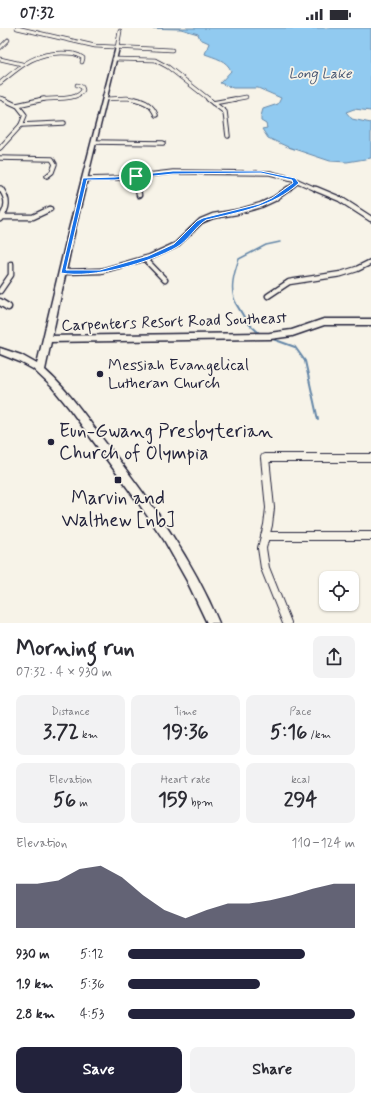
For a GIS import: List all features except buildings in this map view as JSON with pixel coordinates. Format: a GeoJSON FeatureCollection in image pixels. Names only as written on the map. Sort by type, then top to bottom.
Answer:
{"type":"FeatureCollection","features":[{"type":"Feature","properties":{"kind":"street"},"geometry":{"type":"LineString","coordinates":[[17,28],[95,46],[172,50]]}},
{"type":"Feature","properties":{"kind":"street"},"geometry":{"type":"LineString","coordinates":[[40,371],[120,31]]}},
{"type":"Feature","properties":{"kind":"street"},"geometry":{"type":"LineString","coordinates":[[0,48],[8,40]]}},
{"type":"Feature","properties":{"kind":"street"},"geometry":{"type":"LineString","coordinates":[[50,49],[51,53]]}},
{"type":"Feature","properties":{"kind":"street"},"geometry":{"type":"LineString","coordinates":[[0,83],[22,64],[35,56],[51,53],[68,53],[78,55],[83,58],[82,62]]}},
{"type":"Feature","properties":{"kind":"street"},"geometry":{"type":"LineString","coordinates":[[0,59],[22,64]]}},
{"type":"Feature","properties":{"kind":"street"},"geometry":{"type":"LineString","coordinates":[[114,59],[155,60],[168,67],[225,112],[227,118],[226,132],[228,136]]}},
{"type":"Feature","properties":{"kind":"street"},"geometry":{"type":"LineString","coordinates":[[17,105],[43,99],[75,97],[81,94],[83,90],[82,87],[77,86]]}},
{"type":"Feature","properties":{"kind":"street"},"geometry":{"type":"LineString","coordinates":[[213,103],[246,97]]}},
{"type":"Feature","properties":{"kind":"street"},"geometry":{"type":"LineString","coordinates":[[0,98],[17,105],[21,108],[25,115],[21,124],[0,148]]}},
{"type":"Feature","properties":{"kind":"street"},"geometry":{"type":"LineString","coordinates":[[105,99],[139,99],[149,105],[155,111],[156,115]]}},
{"type":"Feature","properties":{"kind":"street"},"geometry":{"type":"LineString","coordinates":[[21,124],[64,123]]}},
{"type":"Feature","properties":{"kind":"street"},"geometry":{"type":"LineString","coordinates":[[94,142],[163,143]]}},
{"type":"Feature","properties":{"kind":"street"},"geometry":{"type":"LineString","coordinates":[[0,158],[52,159],[55,164],[52,172],[46,176]]}},
{"type":"Feature","properties":{"kind":"street"},"geometry":{"type":"LineString","coordinates":[[85,179],[115,179],[173,172],[261,172],[284,176],[340,199],[354,206],[371,219]]}},
{"type":"Feature","properties":{"kind":"street"},"geometry":{"type":"LineString","coordinates":[[136,176],[139,195]]}},
{"type":"Feature","properties":{"kind":"street"},"geometry":{"type":"LineString","coordinates":[[63,272],[101,271],[145,258],[176,245],[199,222],[205,219],[261,205],[274,199],[296,183],[296,181]]}},
{"type":"Feature","properties":{"kind":"street"},"geometry":{"type":"LineString","coordinates":[[0,188],[7,198],[6,209],[1,218]]}},
{"type":"Feature","properties":{"kind":"street"},"geometry":{"type":"LineString","coordinates":[[1,218],[33,217],[50,209]]}},
{"type":"Feature","properties":{"kind":"street"},"geometry":{"type":"LineString","coordinates":[[145,258],[164,280]]}},
{"type":"Feature","properties":{"kind":"street"},"geometry":{"type":"LineString","coordinates":[[268,296],[289,282],[341,274],[357,269],[371,262]]}},
{"type":"Feature","properties":{"kind":"street"},"geometry":{"type":"LineString","coordinates":[[0,290],[12,276],[13,269],[11,264]]}},
{"type":"Feature","properties":{"kind":"street"},"geometry":{"type":"LineString","coordinates":[[0,302],[8,307]]}},
{"type":"Feature","properties":{"kind":"street","name":"Carpenters Resort Road Southeast"},"geometry":{"type":"LineString","coordinates":[[47,339],[270,336],[292,333],[324,322],[371,322]]}},
{"type":"Feature","properties":{"kind":"street"},"geometry":{"type":"LineString","coordinates":[[0,351],[25,361],[40,371],[52,382],[75,410],[148,507],[177,550],[213,623]]}},
{"type":"Feature","properties":{"kind":"street"},"geometry":{"type":"LineString","coordinates":[[287,623],[265,568],[262,548],[266,536],[270,508],[265,458],[371,458]]}},
{"type":"Feature","properties":{"kind":"street"},"geometry":{"type":"LineString","coordinates":[[266,536],[371,536]]}},
{"type":"Feature","properties":{"kind":"water","name":"Long Lake"},"geometry":{"type":"Polygon","coordinates":[[[142,28],[371,28],[371,111],[354,109],[346,112],[352,119],[371,123],[371,158],[347,162],[330,161],[288,147],[268,138],[262,129],[267,128],[266,124],[261,121],[263,109],[278,104],[281,98],[258,88],[233,88],[220,83],[231,71],[224,62],[205,54],[209,43],[200,39],[198,34],[181,29],[142,28]]]}},
{"type":"Feature","properties":{"kind":"waterway"},"geometry":{"type":"LineString","coordinates":[[236,303],[233,287],[234,275],[239,259],[266,245],[280,242]]}},
{"type":"Feature","properties":{"kind":"waterway"},"geometry":{"type":"LineString","coordinates":[[235,302],[247,322],[259,333]]}},
{"type":"Feature","properties":{"kind":"waterway"},"geometry":{"type":"LineString","coordinates":[[270,338],[295,347],[305,361],[318,420]]}},
{"type":"Feature","properties":{"kind":"place","name":"Messiah Evangelical Lutheran Church"},"geometry":{"type":"Point","coordinates":[100,374]}},
{"type":"Feature","properties":{"kind":"place","name":"Eun-Gwang Presbyterian Church of Olympia"},"geometry":{"type":"Point","coordinates":[51,442]}},
{"type":"Feature","properties":{"kind":"place","name":"Marvin and Walthew [nb]"},"geometry":{"type":"Point","coordinates":[118,480]}},
{"type":"Feature","properties":{"kind":"route"},"geometry":{"type":"LineString","coordinates":[[173,172],[261,172],[284,176],[293,179],[296,183],[274,199],[261,205],[246,210],[213,216],[199,222],[179,243],[171,249],[150,257],[101,271],[88,273],[63,272],[85,179],[115,179],[136,176],[173,172]]}}]}
